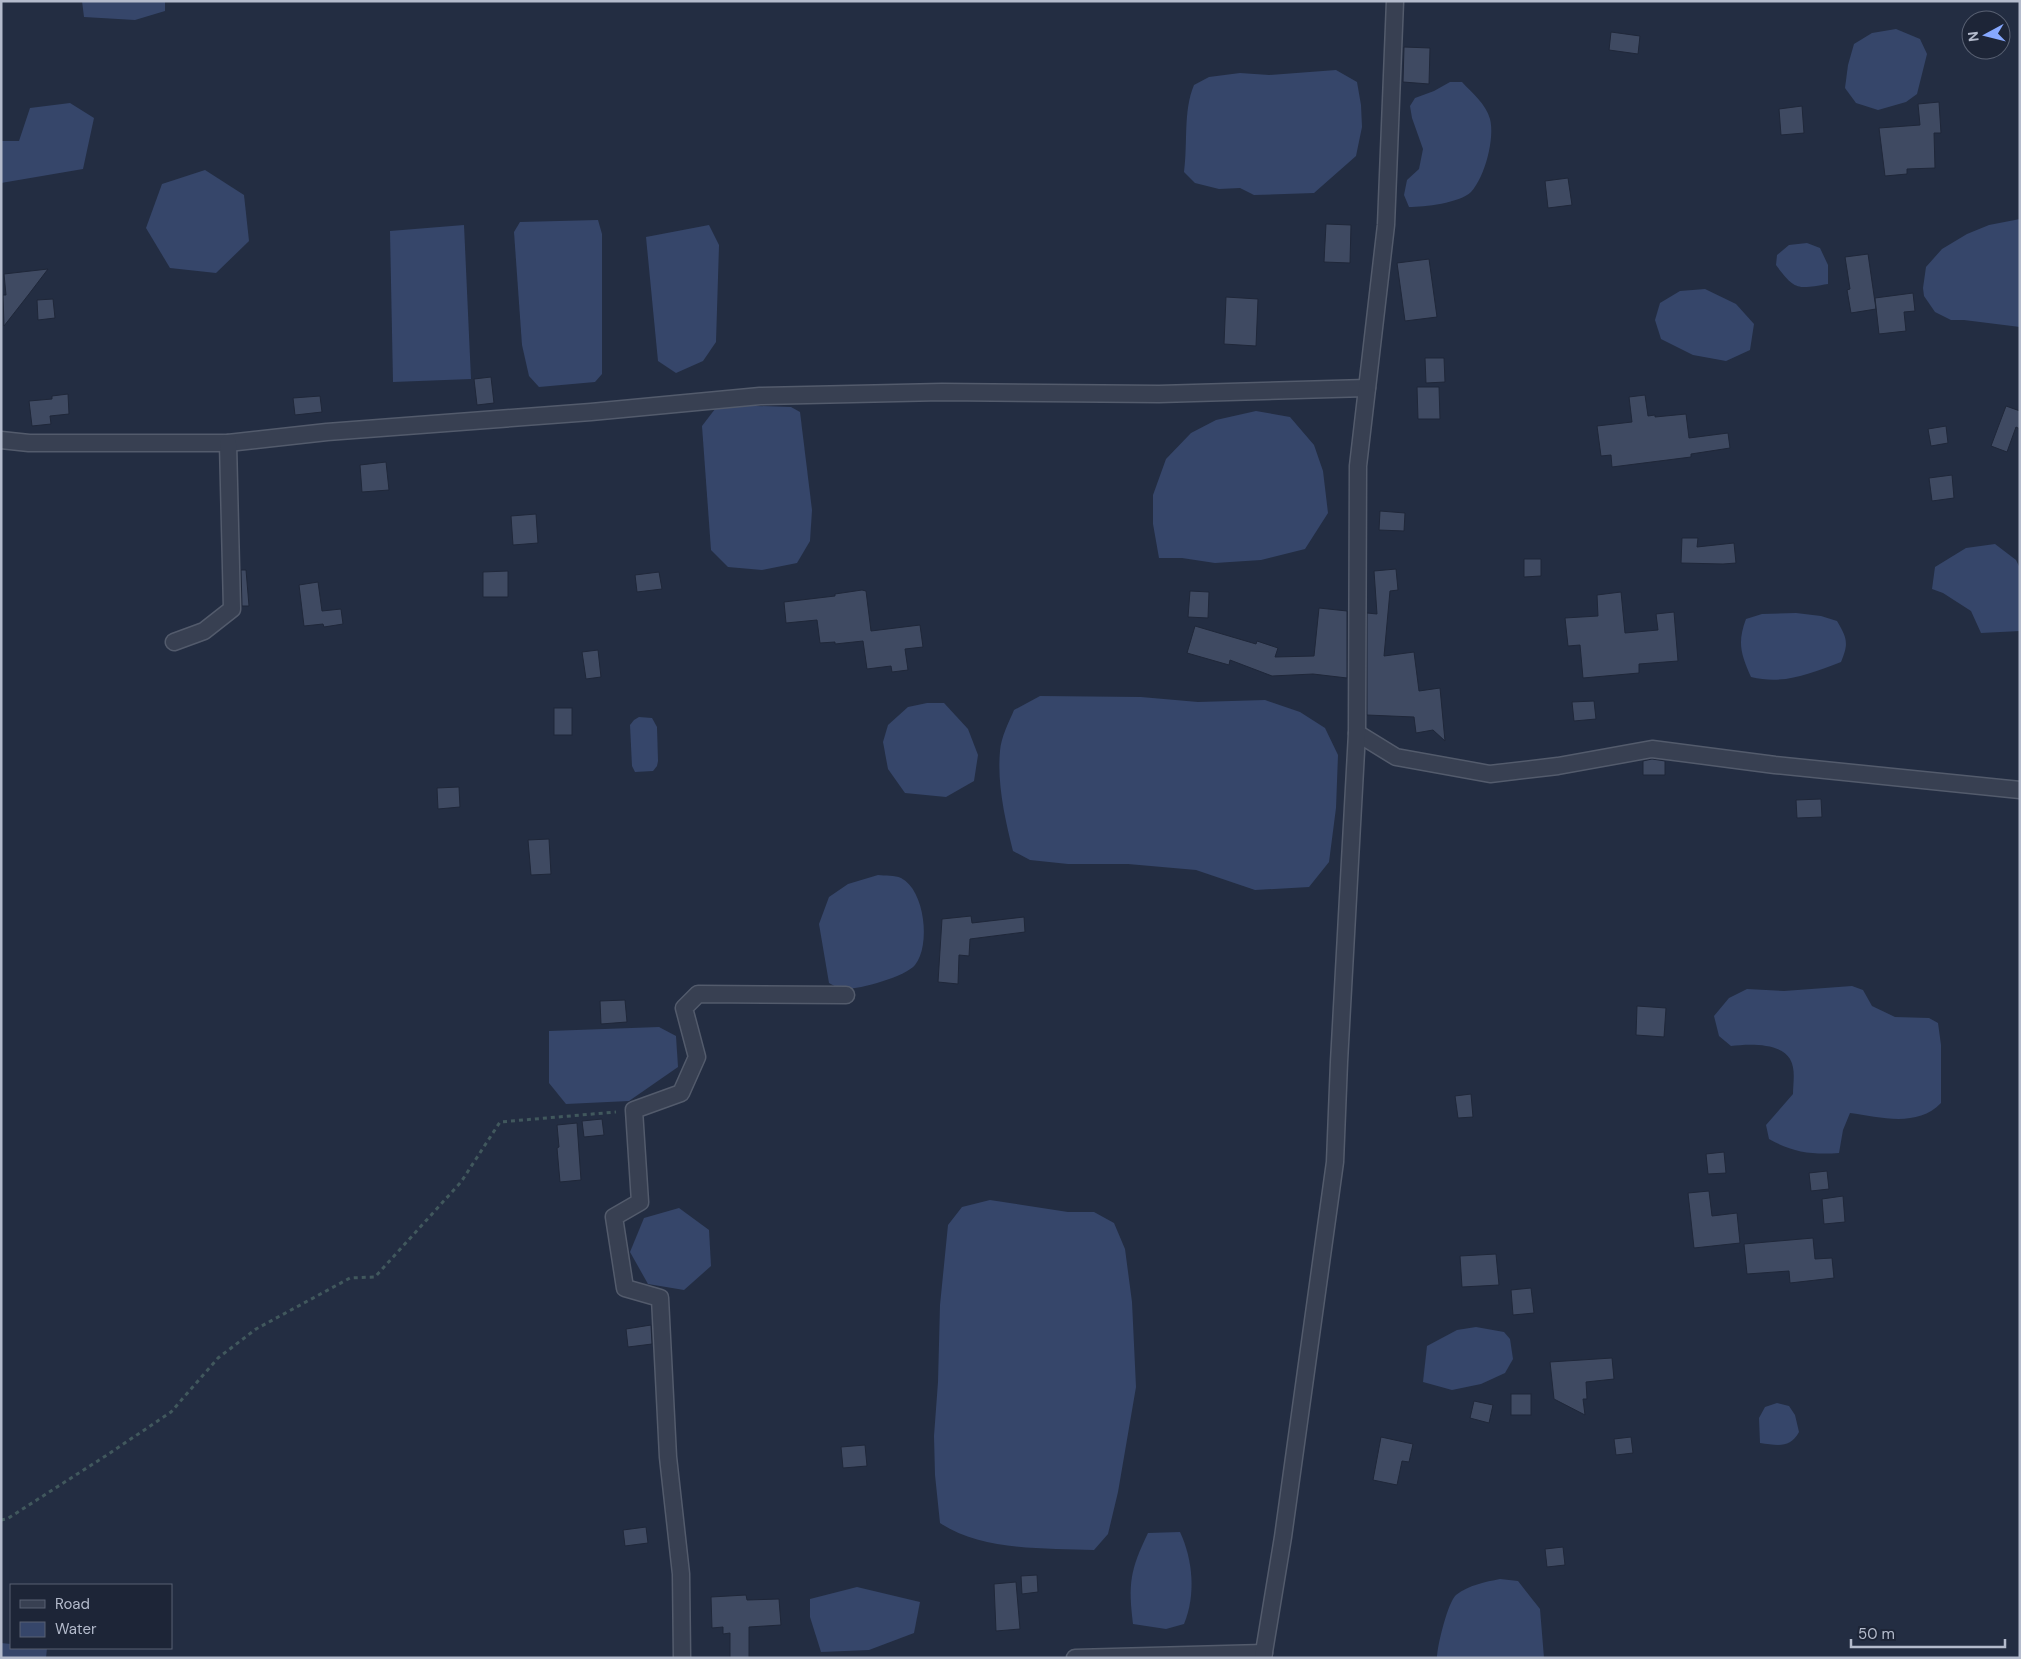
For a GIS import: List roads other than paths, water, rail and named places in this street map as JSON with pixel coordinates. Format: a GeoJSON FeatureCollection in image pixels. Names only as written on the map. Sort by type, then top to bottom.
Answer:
{"type":"FeatureCollection","features":[{"type":"Feature","properties":{"kind":"street"},"geometry":{"type":"LineString","coordinates":[[1075,1658],[1264,1655],[1283,1537],[1335,1162],[1357,733],[1358,466],[1386,225],[1395,1]]}},
{"type":"Feature","properties":{"kind":"street"},"geometry":{"type":"LineString","coordinates":[[1,440],[28,443],[228,443],[327,432],[591,412],[760,396],[942,392],[1159,394],[1367,388]]}},
{"type":"Feature","properties":{"kind":"street"},"geometry":{"type":"LineString","coordinates":[[174,642],[204,630],[232,609],[228,443]]}},
{"type":"Feature","properties":{"kind":"street"},"geometry":{"type":"LineString","coordinates":[[1357,733],[1396,757],[1490,774],[1558,766],[1652,749],[1774,765],[2020,790]]}},
{"type":"Feature","properties":{"kind":"street"},"geometry":{"type":"LineString","coordinates":[[682,1658],[681,1574],[668,1457],[660,1298],[625,1288],[614,1216],[640,1202],[634,1110],[681,1093],[697,1057],[684,1008],[698,994],[846,995]]}},
{"type":"Feature","properties":{"kind":"water"},"geometry":{"type":"Polygon","coordinates":[[[82,1],[165,1],[165,11],[135,20],[84,17],[82,1]]]}},
{"type":"Feature","properties":{"kind":"water"},"geometry":{"type":"Polygon","coordinates":[[[1896,29],[1920,39],[1927,54],[1917,94],[1906,102],[1878,110],[1856,103],[1845,88],[1848,65],[1854,44],[1872,33],[1896,29]]]}},
{"type":"Feature","properties":{"kind":"water"},"geometry":{"type":"Polygon","coordinates":[[[1336,70],[1357,82],[1362,127],[1356,156],[1314,193],[1254,195],[1240,188],[1219,189],[1195,183],[1184,172],[1188,105],[1194,85],[1209,77],[1240,73],[1269,75],[1336,70]]]}},
{"type":"Feature","properties":{"kind":"water"},"geometry":{"type":"Polygon","coordinates":[[[1450,82],[1462,82],[1485,108],[1491,127],[1488,157],[1481,177],[1466,196],[1442,204],[1409,207],[1404,195],[1407,180],[1419,169],[1423,149],[1412,118],[1410,106],[1415,98],[1434,91],[1450,82]]]}},
{"type":"Feature","properties":{"kind":"water"},"geometry":{"type":"Polygon","coordinates":[[[70,103],[94,118],[83,169],[1,183],[1,141],[19,141],[30,108],[70,103]]]}},
{"type":"Feature","properties":{"kind":"water"},"geometry":{"type":"Polygon","coordinates":[[[205,170],[244,195],[249,241],[216,273],[170,268],[146,228],[162,184],[205,170]]]}},
{"type":"Feature","properties":{"kind":"water"},"geometry":{"type":"Polygon","coordinates":[[[2020,219],[2020,327],[1951,320],[1935,312],[1924,296],[1923,288],[1926,267],[1942,249],[1967,234],[1989,225],[2020,219]]]}},
{"type":"Feature","properties":{"kind":"water"},"geometry":{"type":"Polygon","coordinates":[[[598,220],[602,234],[602,374],[595,382],[539,387],[529,376],[522,345],[514,232],[520,222],[598,220]]]}},
{"type":"Feature","properties":{"kind":"water"},"geometry":{"type":"Polygon","coordinates":[[[464,225],[471,379],[393,382],[390,231],[464,225]]]}},
{"type":"Feature","properties":{"kind":"water"},"geometry":{"type":"Polygon","coordinates":[[[709,225],[719,245],[716,342],[703,361],[676,373],[658,361],[646,237],[709,225]]]}},
{"type":"Feature","properties":{"kind":"water"},"geometry":{"type":"Polygon","coordinates":[[[1807,243],[1820,248],[1828,265],[1828,284],[1810,287],[1798,286],[1788,280],[1776,265],[1777,255],[1789,245],[1807,243]]]}},
{"type":"Feature","properties":{"kind":"water"},"geometry":{"type":"Polygon","coordinates":[[[1705,289],[1736,304],[1754,324],[1750,350],[1726,361],[1693,355],[1661,339],[1655,320],[1660,303],[1680,291],[1705,289]]]}},
{"type":"Feature","properties":{"kind":"water"},"geometry":{"type":"Polygon","coordinates":[[[725,405],[791,407],[800,412],[812,510],[810,541],[797,563],[762,570],[728,567],[711,550],[702,426],[715,409],[725,405]]]}},
{"type":"Feature","properties":{"kind":"water"},"geometry":{"type":"Polygon","coordinates":[[[1256,411],[1290,417],[1314,445],[1323,471],[1328,513],[1305,549],[1261,560],[1215,563],[1182,558],[1159,558],[1153,524],[1153,495],[1166,459],[1191,433],[1216,420],[1256,411]]]}},
{"type":"Feature","properties":{"kind":"water"},"geometry":{"type":"Polygon","coordinates":[[[1995,544],[2016,560],[2020,568],[2020,631],[1981,633],[1971,611],[1943,593],[1932,589],[1935,567],[1966,548],[1995,544]]]}},
{"type":"Feature","properties":{"kind":"water"},"geometry":{"type":"Polygon","coordinates":[[[1796,613],[1821,616],[1837,621],[1846,641],[1841,662],[1786,679],[1774,680],[1751,677],[1741,648],[1743,627],[1746,619],[1762,614],[1796,613]]]}},
{"type":"Feature","properties":{"kind":"water"},"geometry":{"type":"Polygon","coordinates":[[[1040,696],[1141,697],[1198,702],[1265,700],[1300,712],[1325,728],[1338,755],[1336,808],[1329,862],[1309,887],[1255,890],[1196,870],[1128,864],[1068,864],[1030,860],[1013,851],[1001,789],[999,763],[1001,746],[1014,710],[1040,696]]]}},
{"type":"Feature","properties":{"kind":"water"},"geometry":{"type":"Polygon","coordinates":[[[927,703],[944,703],[968,729],[978,755],[974,781],[946,797],[905,793],[888,769],[883,742],[888,725],[908,707],[927,703]]]}},
{"type":"Feature","properties":{"kind":"water"},"geometry":{"type":"Polygon","coordinates":[[[639,717],[652,718],[657,727],[658,761],[653,771],[635,772],[632,766],[630,725],[639,717]]]}},
{"type":"Feature","properties":{"kind":"water"},"geometry":{"type":"Polygon","coordinates":[[[878,875],[901,878],[909,884],[916,894],[923,919],[924,932],[920,956],[910,970],[892,978],[850,989],[839,988],[829,983],[819,924],[829,897],[848,884],[878,875]]]}},
{"type":"Feature","properties":{"kind":"water"},"geometry":{"type":"Polygon","coordinates":[[[1852,986],[1863,990],[1872,1006],[1895,1017],[1929,1018],[1938,1023],[1941,1045],[1941,1103],[1921,1116],[1910,1118],[1886,1118],[1850,1113],[1843,1130],[1839,1153],[1802,1152],[1769,1139],[1766,1125],[1793,1094],[1794,1072],[1792,1063],[1785,1053],[1771,1047],[1763,1045],[1731,1046],[1719,1036],[1714,1016],[1729,998],[1747,989],[1784,991],[1852,986]]]}},
{"type":"Feature","properties":{"kind":"water"},"geometry":{"type":"Polygon","coordinates":[[[659,1027],[676,1036],[678,1067],[629,1101],[566,1104],[549,1083],[549,1031],[659,1027]]]}},
{"type":"Feature","properties":{"kind":"water"},"geometry":{"type":"Polygon","coordinates":[[[990,1200],[1068,1212],[1094,1212],[1114,1223],[1125,1249],[1132,1302],[1136,1387],[1118,1492],[1108,1534],[1094,1550],[1035,1548],[994,1543],[974,1539],[940,1523],[935,1475],[934,1436],[938,1382],[940,1305],[948,1225],[962,1207],[990,1200]]]}},
{"type":"Feature","properties":{"kind":"water"},"geometry":{"type":"Polygon","coordinates":[[[679,1208],[709,1230],[711,1266],[684,1290],[648,1284],[630,1252],[644,1218],[679,1208]]]}},
{"type":"Feature","properties":{"kind":"water"},"geometry":{"type":"Polygon","coordinates":[[[1476,1327],[1504,1332],[1510,1339],[1513,1359],[1505,1373],[1481,1384],[1452,1390],[1423,1382],[1427,1346],[1457,1330],[1476,1327]]]}},
{"type":"Feature","properties":{"kind":"water"},"geometry":{"type":"Polygon","coordinates":[[[1777,1403],[1789,1406],[1795,1415],[1799,1432],[1791,1441],[1782,1445],[1760,1443],[1759,1418],[1765,1407],[1777,1403]]]}},
{"type":"Feature","properties":{"kind":"water"},"geometry":{"type":"Polygon","coordinates":[[[1180,1532],[1188,1554],[1191,1578],[1190,1601],[1184,1624],[1166,1629],[1133,1624],[1132,1577],[1137,1557],[1148,1533],[1180,1532]]]}},
{"type":"Feature","properties":{"kind":"water"},"geometry":{"type":"Polygon","coordinates":[[[1500,1579],[1518,1581],[1540,1609],[1544,1658],[1437,1658],[1444,1625],[1456,1595],[1472,1586],[1500,1579]]]}},
{"type":"Feature","properties":{"kind":"water"},"geometry":{"type":"Polygon","coordinates":[[[857,1587],[920,1602],[914,1633],[869,1650],[821,1652],[810,1617],[810,1599],[857,1587]]]}},
{"type":"Feature","properties":{"kind":"water"},"geometry":{"type":"Polygon","coordinates":[[[1,1643],[10,1644],[10,1649],[47,1649],[46,1658],[1,1658],[1,1643]]]}}]}
